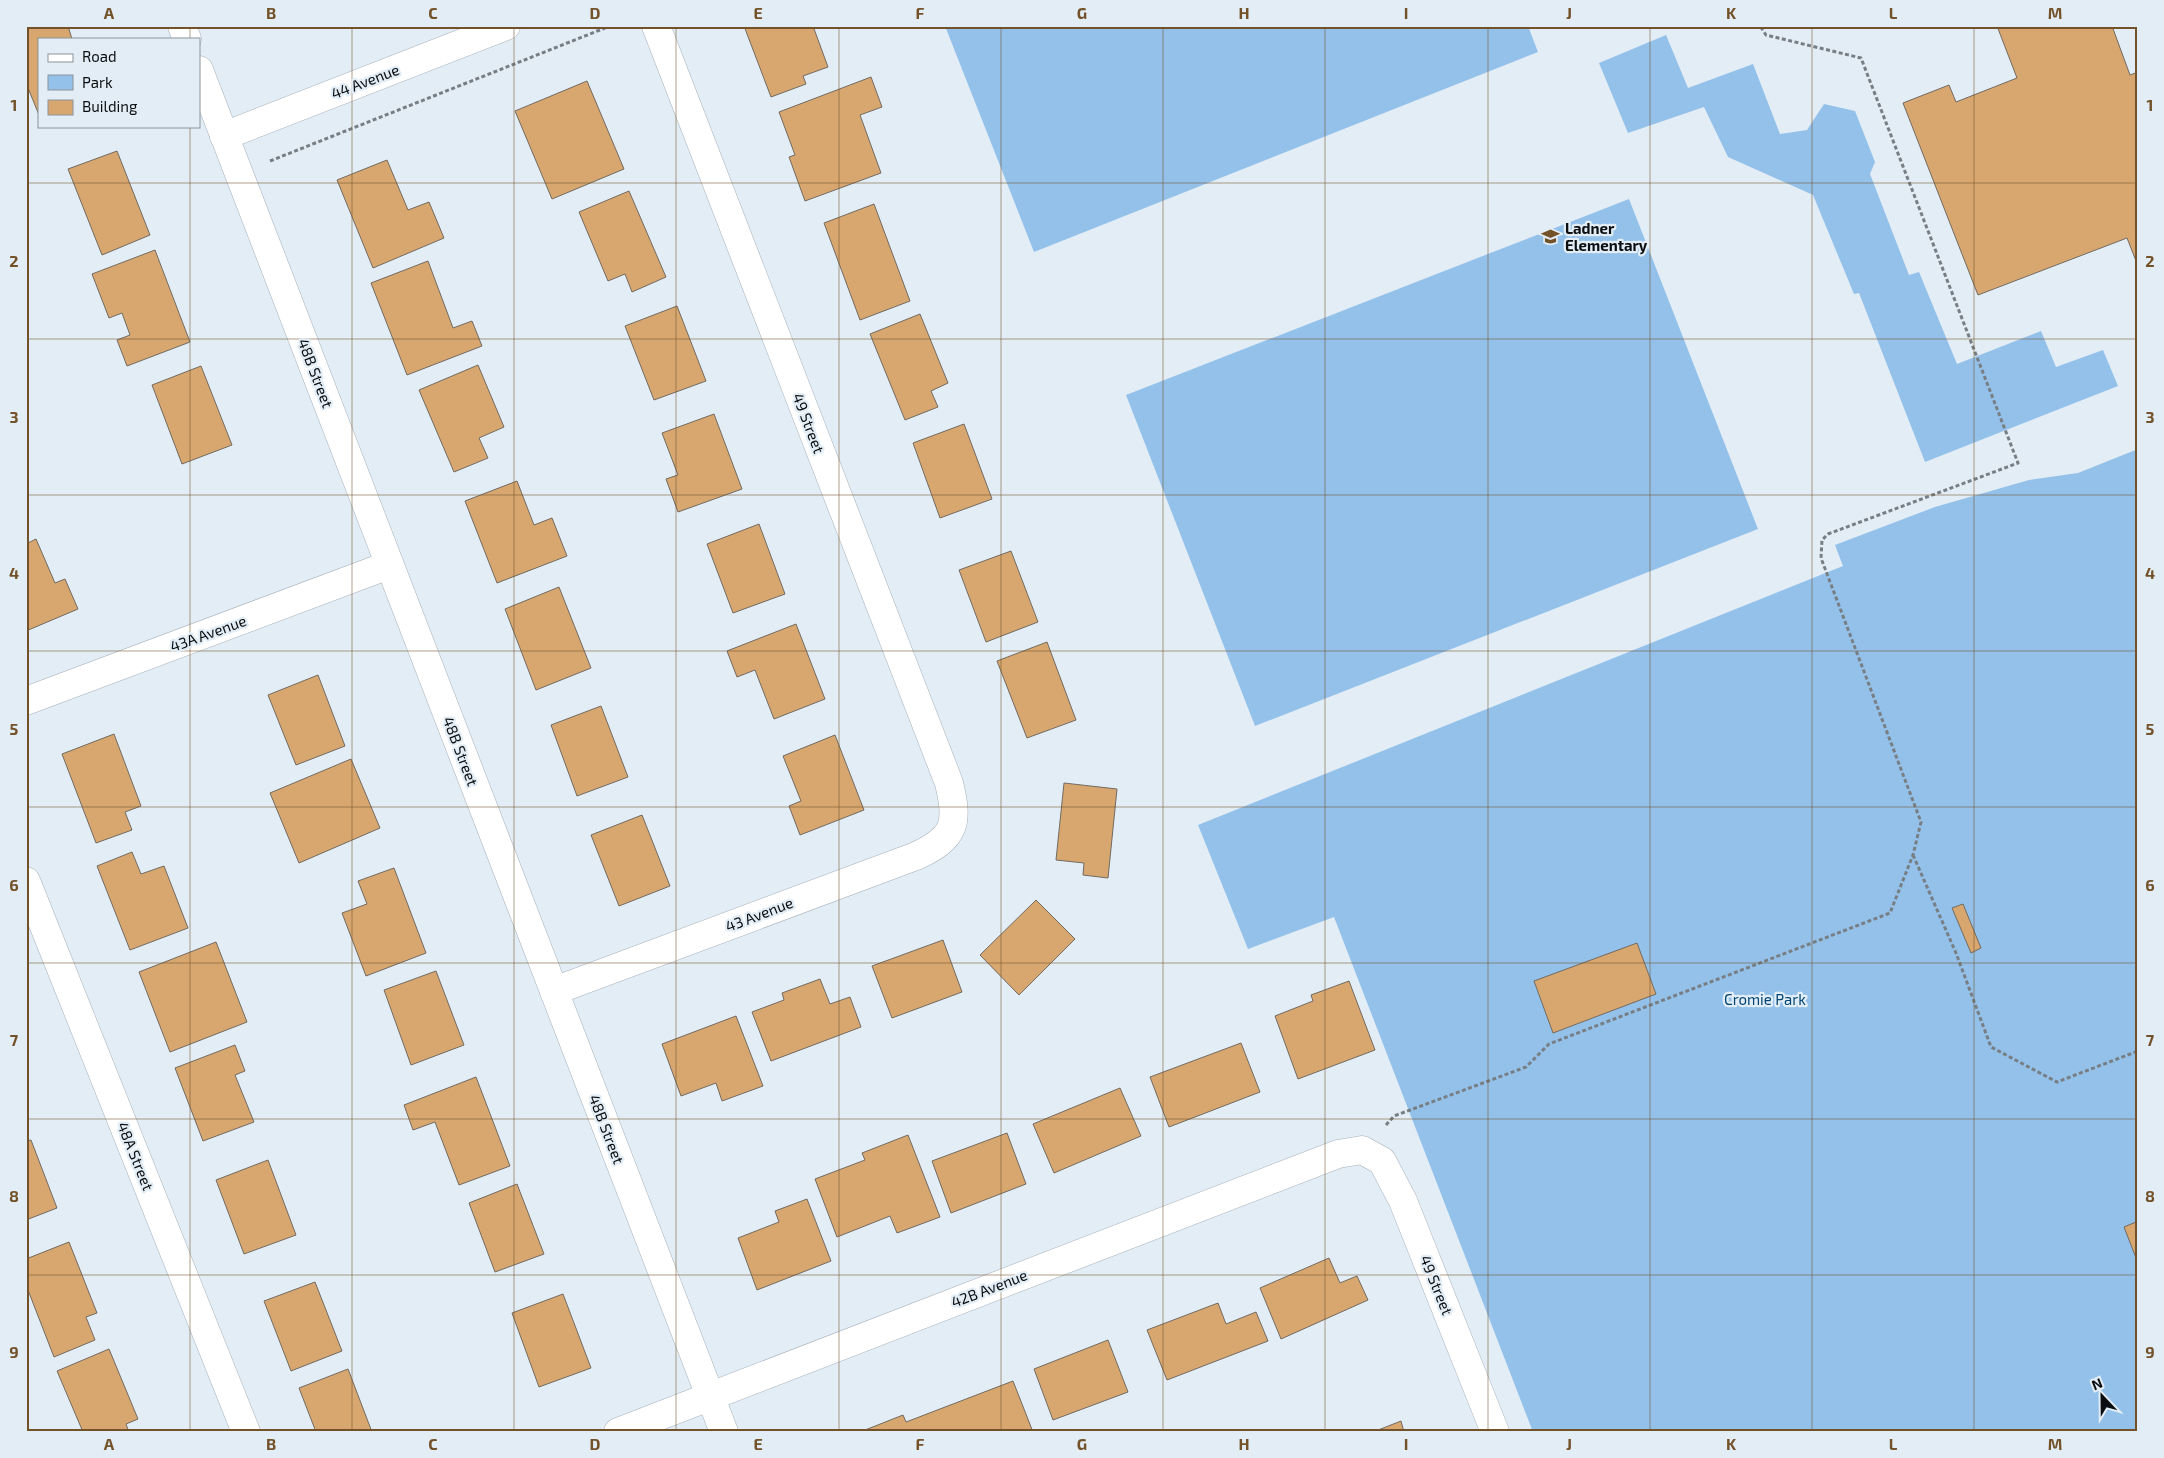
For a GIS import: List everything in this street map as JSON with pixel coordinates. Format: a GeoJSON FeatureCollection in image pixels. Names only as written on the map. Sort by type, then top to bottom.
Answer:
{"type":"FeatureCollection","features":[{"type":"Feature","properties":{"kind":"street"},"geometry":{"type":"LineString","coordinates":[[182,26],[187,38]]}},
{"type":"Feature","properties":{"kind":"street","name":"44 Avenue"},"geometry":{"type":"LineString","coordinates":[[224,136],[506,26]]}},
{"type":"Feature","properties":{"kind":"street","name":"49 Street"},"geometry":{"type":"LineString","coordinates":[[656,26],[949,783],[954,803],[953,823]]}},
{"type":"Feature","properties":{"kind":"street","name":"48B Street"},"geometry":{"type":"LineString","coordinates":[[200,73],[724,1432]]}},
{"type":"Feature","properties":{"kind":"street","name":"43A Avenue"},"geometry":{"type":"LineString","coordinates":[[26,701],[389,565]]}},
{"type":"Feature","properties":{"kind":"street","name":"43 Avenue"},"geometry":{"type":"LineString","coordinates":[[554,991],[916,856],[936,846],[947,837],[953,823]]}},
{"type":"Feature","properties":{"kind":"street","name":"48A Street"},"geometry":{"type":"LineString","coordinates":[[26,881],[246,1432]]}},
{"type":"Feature","properties":{"kind":"street","name":"49 Street"},"geometry":{"type":"LineString","coordinates":[[1362,1150],[1382,1161],[1403,1201],[1495,1432]]}},
{"type":"Feature","properties":{"kind":"street","name":"42B Avenue"},"geometry":{"type":"LineString","coordinates":[[618,1432],[1338,1154],[1362,1150]]}},
{"type":"Feature","properties":{"kind":"path"},"geometry":{"type":"LineString","coordinates":[[239,173],[610,26]]}},
{"type":"Feature","properties":{"kind":"path"},"geometry":{"type":"LineString","coordinates":[[1362,1150],[1394,1116],[1526,1067],[1549,1044],[1890,913],[1913,854],[1921,822],[1821,558],[1822,540],[1828,534],[2018,463],[1862,58],[1766,35],[1760,26]]}},
{"type":"Feature","properties":{"kind":"path"},"geometry":{"type":"LineString","coordinates":[[1913,854],[1956,953],[1991,1046],[2057,1082],[2138,1051]]}},
{"type":"Feature","properties":{"kind":"green space"},"geometry":{"type":"Polygon","coordinates":[[[945,26],[1528,26],[1538,52],[1034,252],[945,26]]]}},
{"type":"Feature","properties":{"kind":"green space"},"geometry":{"type":"Polygon","coordinates":[[[1666,35],[1688,88],[1753,64],[1780,134],[1807,130],[1824,104],[1855,111],[1875,162],[1870,174],[1909,275],[1919,272],[1957,364],[2041,331],[2056,367],[2103,350],[2118,386],[1925,462],[1859,293],[1854,294],[1813,195],[1728,157],[1704,107],[1628,133],[1599,63],[1666,35]]]}},
{"type":"Feature","properties":{"kind":"green space"},"geometry":{"type":"Polygon","coordinates":[[[1629,199],[1758,529],[1255,726],[1126,395],[1629,199]]]}},
{"type":"Feature","properties":{"kind":"green space","name":"Cromie Park"},"geometry":{"type":"Polygon","coordinates":[[[2138,449],[2138,1432],[1533,1432],[1334,917],[1248,949],[1198,825],[1843,566],[1835,545],[1935,507],[2029,480],[2078,473],[2138,449]]]}},
{"type":"Feature","properties":{"kind":"building"},"geometry":{"type":"Polygon","coordinates":[[[26,26],[68,26],[72,38],[38,38],[38,113],[26,83],[26,26]]]}},
{"type":"Feature","properties":{"kind":"building"},"geometry":{"type":"Polygon","coordinates":[[[744,26],[813,26],[828,67],[803,76],[806,84],[771,97],[744,26]]]}},
{"type":"Feature","properties":{"kind":"building"},"geometry":{"type":"Polygon","coordinates":[[[1997,26],[2112,26],[2130,75],[2138,72],[2138,266],[2127,238],[1978,295],[1903,103],[1949,85],[1956,102],[2017,78],[1997,26]]]}},
{"type":"Feature","properties":{"kind":"building"},"geometry":{"type":"Polygon","coordinates":[[[871,77],[882,107],[860,115],[881,173],[805,201],[789,157],[795,155],[779,112],[871,77]]]}},
{"type":"Feature","properties":{"kind":"building"},"geometry":{"type":"Polygon","coordinates":[[[587,81],[624,169],[552,199],[515,111],[587,81]]]}},
{"type":"Feature","properties":{"kind":"building"},"geometry":{"type":"Polygon","coordinates":[[[117,151],[150,235],[102,255],[68,169],[117,151]]]}},
{"type":"Feature","properties":{"kind":"building"},"geometry":{"type":"Polygon","coordinates":[[[387,160],[408,210],[429,202],[444,238],[373,268],[337,180],[387,160]]]}},
{"type":"Feature","properties":{"kind":"building"},"geometry":{"type":"Polygon","coordinates":[[[629,191],[666,277],[632,292],[625,274],[608,281],[579,212],[629,191]]]}},
{"type":"Feature","properties":{"kind":"building"},"geometry":{"type":"Polygon","coordinates":[[[874,204],[910,301],[860,320],[824,223],[874,204]]]}},
{"type":"Feature","properties":{"kind":"building"},"geometry":{"type":"Polygon","coordinates":[[[155,250],[190,342],[127,366],[117,340],[130,335],[122,313],[109,318],[92,274],[155,250]]]}},
{"type":"Feature","properties":{"kind":"building"},"geometry":{"type":"Polygon","coordinates":[[[428,261],[453,328],[472,321],[482,346],[407,375],[371,283],[428,261]]]}},
{"type":"Feature","properties":{"kind":"building"},"geometry":{"type":"Polygon","coordinates":[[[677,306],[706,381],[654,400],[625,326],[677,306]]]}},
{"type":"Feature","properties":{"kind":"building"},"geometry":{"type":"Polygon","coordinates":[[[920,314],[948,383],[931,391],[938,407],[905,420],[870,334],[920,314]]]}},
{"type":"Feature","properties":{"kind":"building"},"geometry":{"type":"Polygon","coordinates":[[[478,365],[504,427],[479,438],[488,458],[454,472],[419,390],[478,365]]]}},
{"type":"Feature","properties":{"kind":"building"},"geometry":{"type":"Polygon","coordinates":[[[201,366],[232,445],[182,464],[152,385],[201,366]]]}},
{"type":"Feature","properties":{"kind":"building"},"geometry":{"type":"Polygon","coordinates":[[[714,414],[742,489],[678,512],[666,479],[678,475],[662,433],[714,414]]]}},
{"type":"Feature","properties":{"kind":"building"},"geometry":{"type":"Polygon","coordinates":[[[964,424],[992,499],[940,518],[913,443],[964,424]]]}},
{"type":"Feature","properties":{"kind":"building"},"geometry":{"type":"Polygon","coordinates":[[[517,481],[534,525],[552,518],[567,556],[497,583],[465,501],[517,481]]]}},
{"type":"Feature","properties":{"kind":"building"},"geometry":{"type":"Polygon","coordinates":[[[759,524],[785,594],[733,613],[707,544],[759,524]]]}},
{"type":"Feature","properties":{"kind":"building"},"geometry":{"type":"Polygon","coordinates":[[[36,539],[55,583],[65,579],[78,609],[26,631],[26,544],[36,539]]]}},
{"type":"Feature","properties":{"kind":"building"},"geometry":{"type":"Polygon","coordinates":[[[1011,551],[1038,622],[986,642],[959,570],[1011,551]]]}},
{"type":"Feature","properties":{"kind":"building"},"geometry":{"type":"Polygon","coordinates":[[[559,587],[591,668],[536,690],[505,609],[559,587]]]}},
{"type":"Feature","properties":{"kind":"building"},"geometry":{"type":"Polygon","coordinates":[[[796,624],[825,699],[774,719],[755,670],[737,677],[727,651],[796,624]]]}},
{"type":"Feature","properties":{"kind":"building"},"geometry":{"type":"Polygon","coordinates":[[[1047,642],[1076,720],[1027,738],[997,661],[1047,642]]]}},
{"type":"Feature","properties":{"kind":"building"},"geometry":{"type":"Polygon","coordinates":[[[318,675],[345,746],[296,765],[268,695],[318,675]]]}},
{"type":"Feature","properties":{"kind":"building"},"geometry":{"type":"Polygon","coordinates":[[[601,706],[628,777],[577,796],[551,725],[601,706]]]}},
{"type":"Feature","properties":{"kind":"building"},"geometry":{"type":"Polygon","coordinates":[[[114,734],[141,806],[125,812],[132,830],[96,843],[62,754],[114,734]]]}},
{"type":"Feature","properties":{"kind":"building"},"geometry":{"type":"Polygon","coordinates":[[[835,735],[864,810],[800,835],[789,806],[801,801],[783,756],[835,735]]]}},
{"type":"Feature","properties":{"kind":"building"},"geometry":{"type":"Polygon","coordinates":[[[351,759],[380,828],[299,863],[270,793],[351,759]]]}},
{"type":"Feature","properties":{"kind":"building"},"geometry":{"type":"Polygon","coordinates":[[[1064,783],[1117,789],[1108,878],[1083,875],[1084,863],[1056,860],[1064,783]]]}},
{"type":"Feature","properties":{"kind":"building"},"geometry":{"type":"Polygon","coordinates":[[[642,815],[670,886],[619,906],[591,835],[642,815]]]}},
{"type":"Feature","properties":{"kind":"building"},"geometry":{"type":"Polygon","coordinates":[[[132,852],[141,874],[164,866],[188,928],[130,950],[97,866],[132,852]]]}},
{"type":"Feature","properties":{"kind":"building"},"geometry":{"type":"Polygon","coordinates":[[[394,868],[426,953],[366,976],[342,913],[367,904],[358,881],[394,868]]]}},
{"type":"Feature","properties":{"kind":"building"},"geometry":{"type":"Polygon","coordinates":[[[1036,900],[1075,939],[1019,995],[980,955],[1036,900]]]}},
{"type":"Feature","properties":{"kind":"building"},"geometry":{"type":"Polygon","coordinates":[[[1963,904],[1981,948],[1971,953],[1952,908],[1963,904]]]}},
{"type":"Feature","properties":{"kind":"building"},"geometry":{"type":"Polygon","coordinates":[[[943,940],[962,992],[892,1018],[872,966],[943,940]]]}},
{"type":"Feature","properties":{"kind":"building"},"geometry":{"type":"Polygon","coordinates":[[[216,942],[247,1022],[170,1052],[139,972],[216,942]]]}},
{"type":"Feature","properties":{"kind":"building"},"geometry":{"type":"Polygon","coordinates":[[[1637,943],[1656,994],[1553,1033],[1534,981],[1637,943]]]}},
{"type":"Feature","properties":{"kind":"building"},"geometry":{"type":"Polygon","coordinates":[[[436,971],[464,1045],[411,1065],[384,990],[436,971]]]}},
{"type":"Feature","properties":{"kind":"building"},"geometry":{"type":"Polygon","coordinates":[[[820,979],[830,1004],[850,997],[861,1027],[771,1061],[752,1012],[784,1000],[782,993],[820,979]]]}},
{"type":"Feature","properties":{"kind":"building"},"geometry":{"type":"Polygon","coordinates":[[[1349,981],[1375,1050],[1298,1079],[1275,1016],[1313,1001],[1311,995],[1349,981]]]}},
{"type":"Feature","properties":{"kind":"building"},"geometry":{"type":"Polygon","coordinates":[[[736,1016],[763,1086],[722,1101],[716,1083],[681,1096],[662,1044],[736,1016]]]}},
{"type":"Feature","properties":{"kind":"building"},"geometry":{"type":"Polygon","coordinates":[[[1241,1043],[1260,1092],[1169,1127],[1150,1077],[1241,1043]]]}},
{"type":"Feature","properties":{"kind":"building"},"geometry":{"type":"Polygon","coordinates":[[[235,1045],[245,1071],[235,1075],[254,1122],[203,1141],[175,1068],[235,1045]]]}},
{"type":"Feature","properties":{"kind":"building"},"geometry":{"type":"Polygon","coordinates":[[[476,1077],[510,1166],[459,1185],[435,1122],[413,1130],[404,1105],[476,1077]]]}},
{"type":"Feature","properties":{"kind":"building"},"geometry":{"type":"Polygon","coordinates":[[[1120,1088],[1141,1136],[1054,1173],[1033,1124],[1120,1088]]]}},
{"type":"Feature","properties":{"kind":"building"},"geometry":{"type":"Polygon","coordinates":[[[1007,1133],[1026,1184],[951,1213],[932,1161],[1007,1133]]]}},
{"type":"Feature","properties":{"kind":"building"},"geometry":{"type":"Polygon","coordinates":[[[908,1135],[940,1217],[897,1233],[890,1216],[837,1237],[815,1179],[865,1160],[862,1153],[908,1135]]]}},
{"type":"Feature","properties":{"kind":"building"},"geometry":{"type":"Polygon","coordinates":[[[31,1140],[57,1208],[26,1220],[26,1141],[31,1140]]]}},
{"type":"Feature","properties":{"kind":"building"},"geometry":{"type":"Polygon","coordinates":[[[268,1160],[296,1235],[244,1254],[216,1180],[268,1160]]]}},
{"type":"Feature","properties":{"kind":"building"},"geometry":{"type":"Polygon","coordinates":[[[517,1184],[544,1254],[495,1272],[469,1203],[517,1184]]]}},
{"type":"Feature","properties":{"kind":"building"},"geometry":{"type":"Polygon","coordinates":[[[807,1199],[831,1261],[757,1290],[738,1238],[779,1222],[775,1211],[807,1199]]]}},
{"type":"Feature","properties":{"kind":"building"},"geometry":{"type":"Polygon","coordinates":[[[2136,1222],[2138,1225],[2138,1263],[2124,1227],[2136,1222]]]}},
{"type":"Feature","properties":{"kind":"building"},"geometry":{"type":"Polygon","coordinates":[[[69,1242],[97,1313],[86,1317],[95,1340],[54,1357],[26,1285],[26,1259],[69,1242]]]}},
{"type":"Feature","properties":{"kind":"building"},"geometry":{"type":"Polygon","coordinates":[[[1329,1258],[1340,1283],[1357,1276],[1368,1300],[1281,1339],[1260,1288],[1329,1258]]]}},
{"type":"Feature","properties":{"kind":"building"},"geometry":{"type":"Polygon","coordinates":[[[315,1282],[342,1351],[291,1371],[264,1301],[315,1282]]]}},
{"type":"Feature","properties":{"kind":"building"},"geometry":{"type":"Polygon","coordinates":[[[563,1294],[591,1368],[539,1387],[512,1313],[563,1294]]]}},
{"type":"Feature","properties":{"kind":"building"},"geometry":{"type":"Polygon","coordinates":[[[1218,1303],[1226,1324],[1256,1312],[1268,1341],[1167,1380],[1147,1330],[1218,1303]]]}},
{"type":"Feature","properties":{"kind":"building"},"geometry":{"type":"Polygon","coordinates":[[[1108,1340],[1128,1392],[1053,1420],[1034,1369],[1108,1340]]]}},
{"type":"Feature","properties":{"kind":"building"},"geometry":{"type":"Polygon","coordinates":[[[109,1349],[138,1419],[126,1424],[129,1432],[83,1432],[57,1371],[109,1349]]]}},
{"type":"Feature","properties":{"kind":"building"},"geometry":{"type":"Polygon","coordinates":[[[348,1369],[372,1432],[316,1432],[299,1388],[348,1369]]]}},
{"type":"Feature","properties":{"kind":"building"},"geometry":{"type":"Polygon","coordinates":[[[1013,1381],[1033,1432],[860,1432],[903,1415],[906,1422],[1013,1381]]]}},
{"type":"Feature","properties":{"kind":"building"},"geometry":{"type":"Polygon","coordinates":[[[1401,1421],[1404,1432],[1373,1432],[1401,1421]]]}},
{"type":"Feature","properties":{"kind":"place","name":"Ladner Elementary"},"geometry":{"type":"Point","coordinates":[1551,237]}}]}
